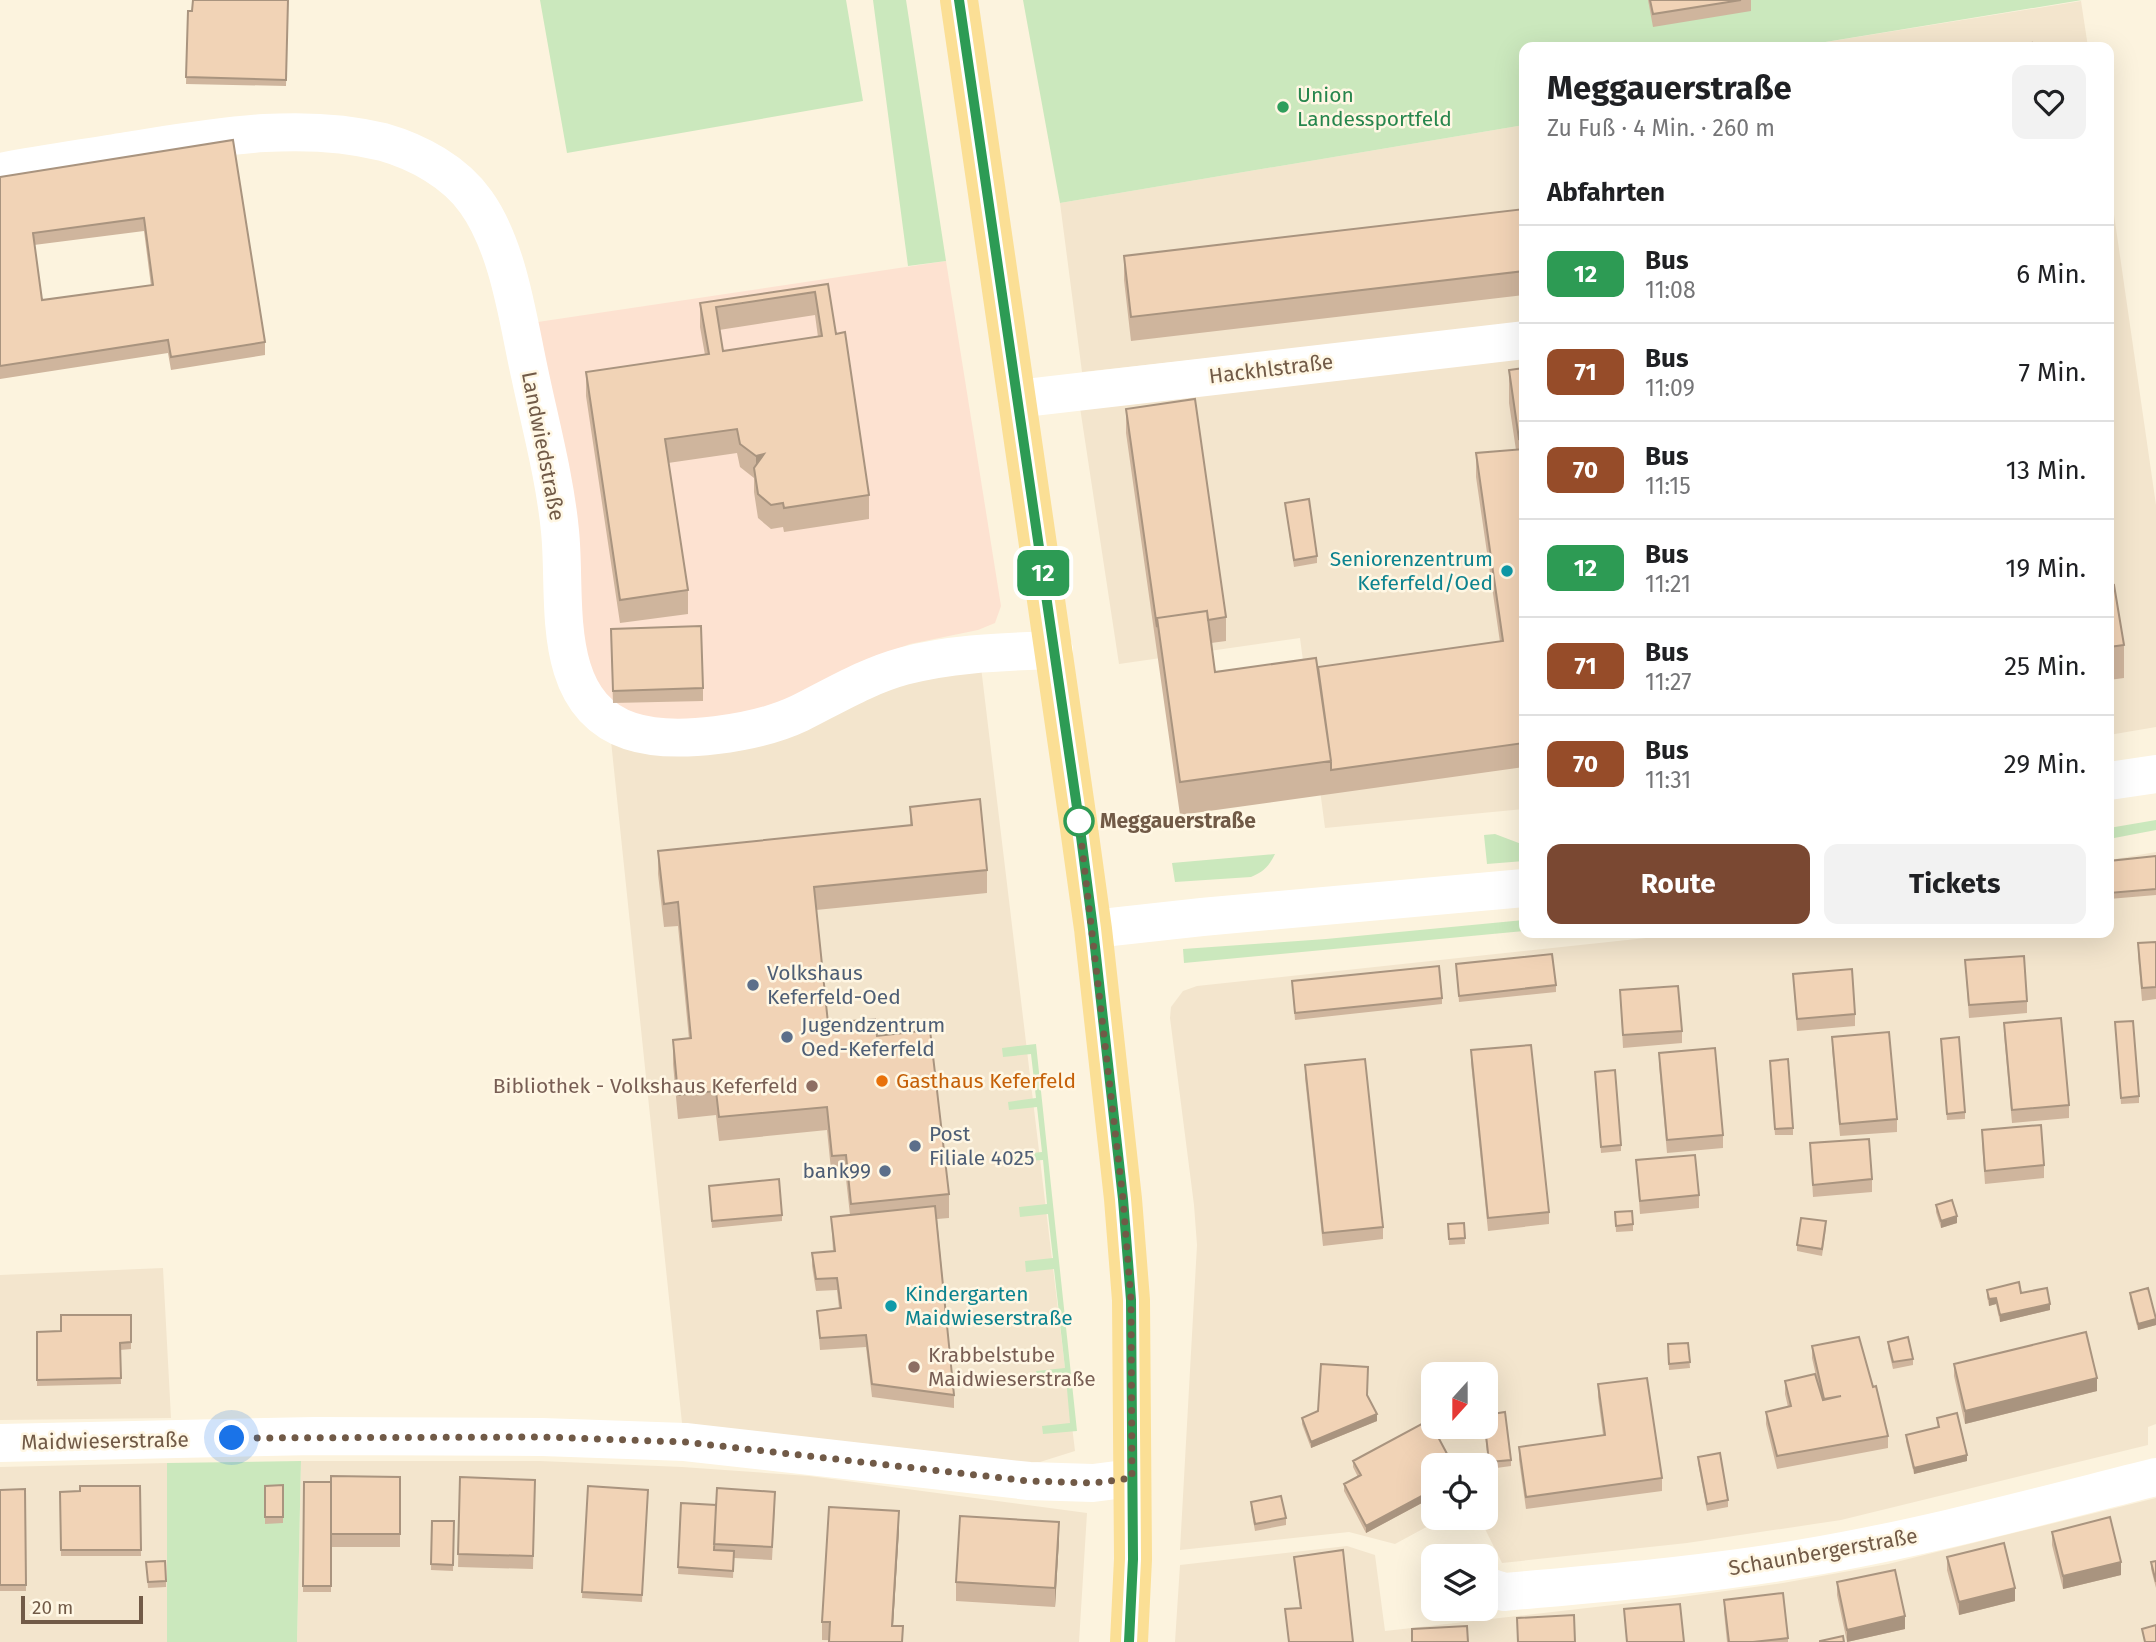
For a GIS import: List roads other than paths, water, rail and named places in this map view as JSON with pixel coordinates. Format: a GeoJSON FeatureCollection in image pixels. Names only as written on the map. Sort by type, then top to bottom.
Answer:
{"type":"FeatureCollection","features":[{"type":"Feature","properties":{"kind":"main road"},"geometry":{"type":"LineString","coordinates":[[959,0],[1093,929],[1123,1199],[1131,1300],[1133,1559],[1129,1642]]}},
{"type":"Feature","properties":{"kind":"street","name":"Landwiedstraße"},"geometry":{"type":"LineString","coordinates":[[0,172],[258,133],[311,133],[383,142],[413,153],[463,186],[479,205],[492,232],[504,263],[516,312],[556,501],[561,535],[562,611],[568,654],[578,686],[590,704],[607,720],[629,730],[656,737],[676,738],[743,730],[768,725],[797,714],[859,683],[903,666],[1008,652],[1054,650]]}},
{"type":"Feature","properties":{"kind":"street","name":"Hackhlstraße"},"geometry":{"type":"LineString","coordinates":[[1017,399],[1519,341]]}},
{"type":"Feature","properties":{"kind":"street"},"geometry":{"type":"LineString","coordinates":[[2114,780],[2156,774]]}},
{"type":"Feature","properties":{"kind":"street"},"geometry":{"type":"LineString","coordinates":[[1093,929],[1519,888]]}},
{"type":"Feature","properties":{"kind":"street","name":"Maidwieserstraße"},"geometry":{"type":"LineString","coordinates":[[0,1443],[315,1436],[542,1437],[685,1442],[1029,1481],[1093,1483],[1132,1478]]}},
{"type":"Feature","properties":{"kind":"street","name":"Schaunbergerstraße"},"geometry":{"type":"LineString","coordinates":[[1498,1590],[1504,1592],[1671,1577],[1803,1559],[1903,1540],[2156,1477]]}},
{"type":"Feature","properties":{"kind":"place","name":"Union Landessportfeld"},"geometry":{"type":"Point","coordinates":[1283,107]}},
{"type":"Feature","properties":{"kind":"place","name":"Seniorenzentrum Keferfeld/Oed"},"geometry":{"type":"Point","coordinates":[1507,571]}},
{"type":"Feature","properties":{"kind":"place","name":"Meggauerstraße"},"geometry":{"type":"Point","coordinates":[1079,821]}},
{"type":"Feature","properties":{"kind":"place","name":"Volkshaus Keferfeld-Oed"},"geometry":{"type":"Point","coordinates":[753,985]}},
{"type":"Feature","properties":{"kind":"place","name":"Jugendzentrum Oed-Keferfeld"},"geometry":{"type":"Point","coordinates":[787,1037]}},
{"type":"Feature","properties":{"kind":"place","name":"Gasthaus Keferfeld"},"geometry":{"type":"Point","coordinates":[882,1081]}},
{"type":"Feature","properties":{"kind":"place","name":"Bibliothek - Volkshaus Keferfeld"},"geometry":{"type":"Point","coordinates":[812,1086]}},
{"type":"Feature","properties":{"kind":"place","name":"Post Filiale 4025"},"geometry":{"type":"Point","coordinates":[915,1146]}},
{"type":"Feature","properties":{"kind":"place","name":"bank99"},"geometry":{"type":"Point","coordinates":[885,1171]}},
{"type":"Feature","properties":{"kind":"place","name":"Kindergarten Maidwieserstraße"},"geometry":{"type":"Point","coordinates":[891,1306]}},
{"type":"Feature","properties":{"kind":"place","name":"Krabbelstube Maidwieserstraße"},"geometry":{"type":"Point","coordinates":[914,1367]}}]}
